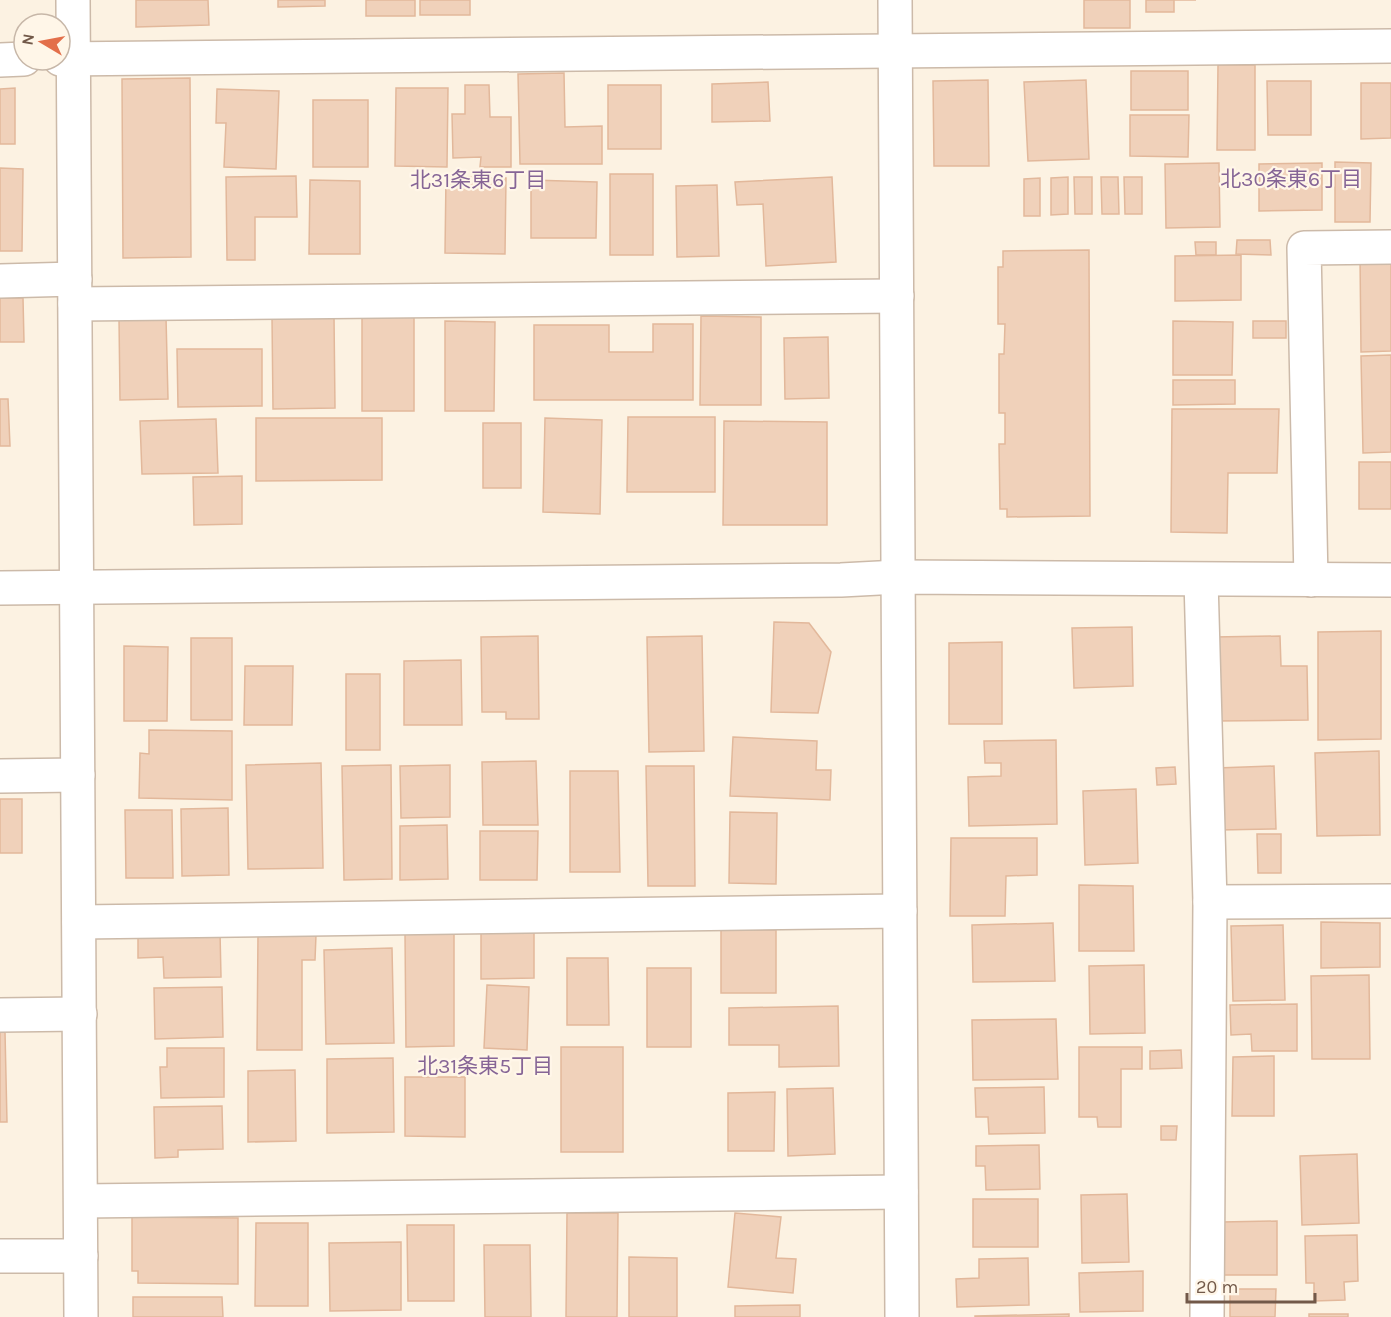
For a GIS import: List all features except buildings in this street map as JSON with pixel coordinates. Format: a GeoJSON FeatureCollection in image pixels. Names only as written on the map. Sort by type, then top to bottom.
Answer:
{"type":"FeatureCollection","features":[{"type":"Feature","properties":{"kind":"street"},"geometry":{"type":"LineString","coordinates":[[895,0],[902,1317]]}},
{"type":"Feature","properties":{"kind":"street"},"geometry":{"type":"LineString","coordinates":[[72,59],[1391,46]]}},
{"type":"Feature","properties":{"kind":"street"},"geometry":{"type":"LineString","coordinates":[[67,72],[75,292],[81,1317]]}},
{"type":"Feature","properties":{"kind":"street"},"geometry":{"type":"LineString","coordinates":[[1311,580],[1304,248],[1391,247]]}},
{"type":"Feature","properties":{"kind":"street"},"geometry":{"type":"LineString","coordinates":[[0,281],[75,292],[897,296]]}},
{"type":"Feature","properties":{"kind":"street"},"geometry":{"type":"LineString","coordinates":[[0,588],[806,580],[898,577],[1391,580]]}},
{"type":"Feature","properties":{"kind":"street"},"geometry":{"type":"LineString","coordinates":[[1201,580],[1210,902],[1207,1317]]}},
{"type":"Feature","properties":{"kind":"street"},"geometry":{"type":"LineString","coordinates":[[0,776],[78,775]]}},
{"type":"Feature","properties":{"kind":"street"},"geometry":{"type":"LineString","coordinates":[[1210,902],[1391,901]]}},
{"type":"Feature","properties":{"kind":"street"},"geometry":{"type":"LineString","coordinates":[[79,922],[900,911]]}},
{"type":"Feature","properties":{"kind":"street"},"geometry":{"type":"LineString","coordinates":[[0,1015],[80,1014]]}},
{"type":"Feature","properties":{"kind":"street"},"geometry":{"type":"LineString","coordinates":[[81,1201],[901,1192]]}},
{"type":"Feature","properties":{"kind":"street"},"geometry":{"type":"LineString","coordinates":[[0,1256],[81,1256]]}},
{"type":"Feature","properties":{"kind":"district","name":"北30条東6丁目"},"geometry":{"type":"Point","coordinates":[1291,179]}},
{"type":"Feature","properties":{"kind":"district","name":"北31条東6丁目"},"geometry":{"type":"Point","coordinates":[478,180]}},
{"type":"Feature","properties":{"kind":"district","name":"北31条東5丁目"},"geometry":{"type":"Point","coordinates":[485,1066]}}]}
